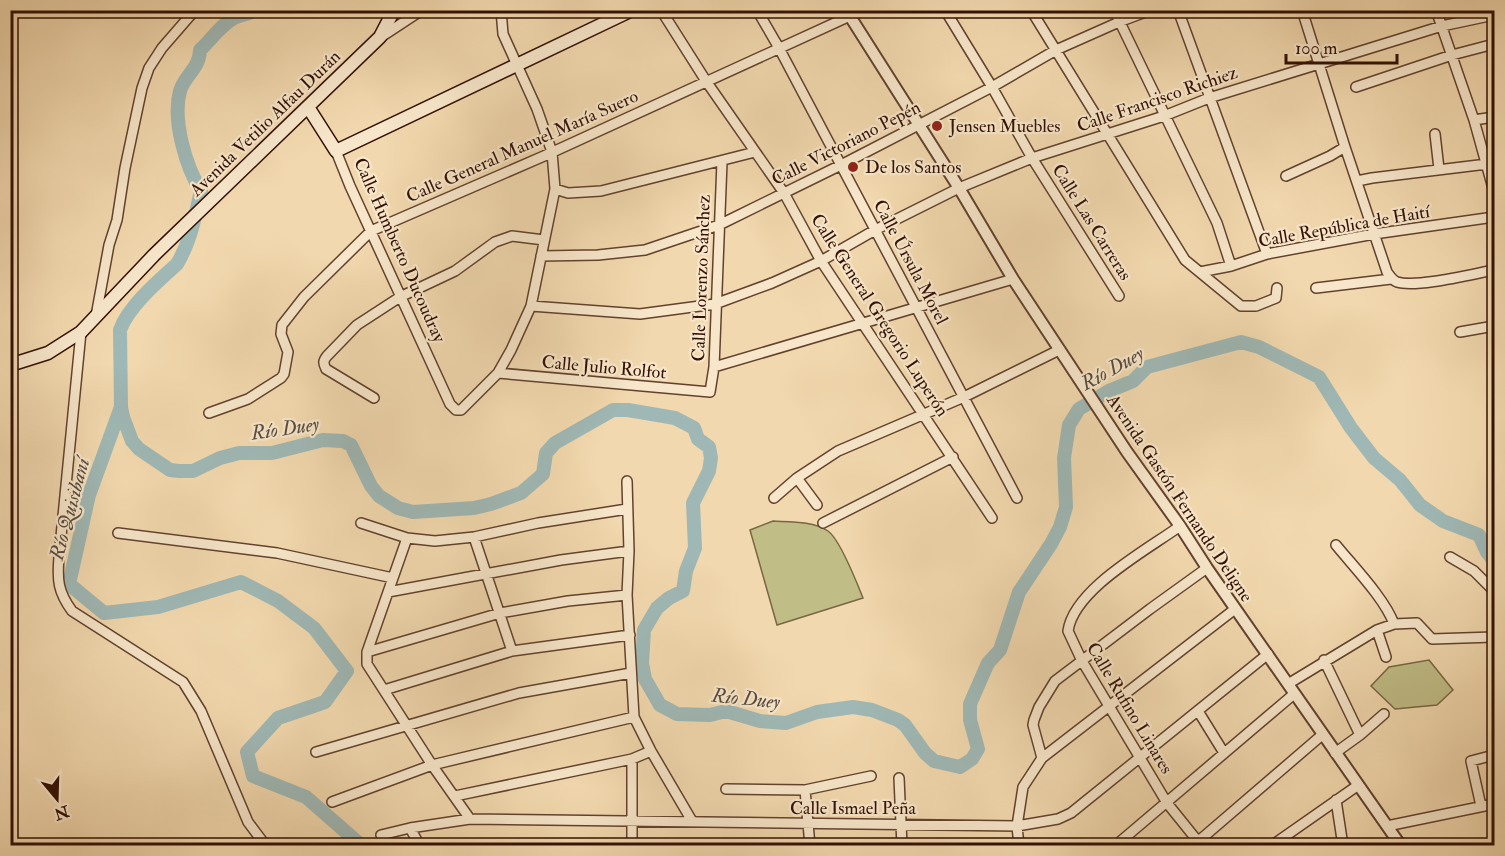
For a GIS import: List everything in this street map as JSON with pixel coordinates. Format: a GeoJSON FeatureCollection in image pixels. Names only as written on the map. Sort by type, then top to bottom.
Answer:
{"type":"FeatureCollection","features":[{"type":"Feature","properties":{"kind":"main road","name":"Avenida Vetilio Alfau Durán"},"geometry":{"type":"LineString","coordinates":[[10,365],[48,353],[81,332],[154,255],[380,37],[394,10]]}},
{"type":"Feature","properties":{"kind":"main road"},"geometry":{"type":"LineString","coordinates":[[336,151],[519,66],[632,10]]}},
{"type":"Feature","properties":{"kind":"main road","name":"Calle Humberto Ducoudray"},"geometry":{"type":"LineString","coordinates":[[308,107],[336,151]]}},
{"type":"Feature","properties":{"kind":"street"},"geometry":{"type":"LineString","coordinates":[[96,316],[142,87],[149,68],[162,48],[195,10]]}},
{"type":"Feature","properties":{"kind":"street"},"geometry":{"type":"LineString","coordinates":[[380,37],[422,10]]}},
{"type":"Feature","properties":{"kind":"street"},"geometry":{"type":"LineString","coordinates":[[498,373],[531,306],[555,189],[552,152],[519,66],[503,34],[501,10]]}},
{"type":"Feature","properties":{"kind":"street","name":"Calle General Gregorio Luperón"},"geometry":{"type":"LineString","coordinates":[[662,10],[706,81],[784,193],[822,261],[992,518]]}},
{"type":"Feature","properties":{"kind":"street","name":"Calle Úrsula Morel"},"geometry":{"type":"LineString","coordinates":[[757,10],[1017,498]]}},
{"type":"Feature","properties":{"kind":"street","name":"Calle General Manuel María Suero"},"geometry":{"type":"LineString","coordinates":[[209,413],[248,399],[281,378],[284,374],[288,352],[281,334],[282,325],[304,297],[372,231],[552,152],[779,48],[848,13],[863,10]]}},
{"type":"Feature","properties":{"kind":"street","name":"Calle Las Carreras"},"geometry":{"type":"LineString","coordinates":[[945,10],[1032,158],[1119,296]]}},
{"type":"Feature","properties":{"kind":"street"},"geometry":{"type":"LineString","coordinates":[[1031,10],[1185,260],[1241,306],[1269,303],[1276,298],[1277,288]]}},
{"type":"Feature","properties":{"kind":"street"},"geometry":{"type":"LineString","coordinates":[[1114,10],[1217,223],[1231,266]]}},
{"type":"Feature","properties":{"kind":"street","name":"Calle Victoriano Pepén"},"geometry":{"type":"LineString","coordinates":[[542,256],[598,255],[645,250],[719,225],[992,87],[1056,50],[1151,10]]}},
{"type":"Feature","properties":{"kind":"street"},"geometry":{"type":"LineString","coordinates":[[1178,10],[1268,254]]}},
{"type":"Feature","properties":{"kind":"street"},"geometry":{"type":"LineString","coordinates":[[1302,10],[1374,234],[1387,272],[1394,280]]}},
{"type":"Feature","properties":{"kind":"street"},"geometry":{"type":"LineString","coordinates":[[1436,10],[1474,120],[1494,192]]}},
{"type":"Feature","properties":{"kind":"street","name":"Avenida Gastón Fernando Deligne"},"geometry":{"type":"LineString","coordinates":[[848,13],[1059,350],[1235,609],[1401,846]]}},
{"type":"Feature","properties":{"kind":"street","name":"Calle Francisco Richiez"},"geometry":{"type":"LineString","coordinates":[[531,306],[640,314],[715,304],[822,261],[875,230],[959,188],[1032,158],[1164,116],[1209,98],[1442,26],[1494,15]]}},
{"type":"Feature","properties":{"kind":"street"},"geometry":{"type":"LineString","coordinates":[[1356,87],[1452,55],[1494,44]]}},
{"type":"Feature","properties":{"kind":"street"},"geometry":{"type":"LineString","coordinates":[[1474,120],[1494,117]]}},
{"type":"Feature","properties":{"kind":"street"},"geometry":{"type":"LineString","coordinates":[[1435,134],[1439,169]]}},
{"type":"Feature","properties":{"kind":"street"},"geometry":{"type":"LineString","coordinates":[[1286,176],[1345,147]]}},
{"type":"Feature","properties":{"kind":"street","name":"Calle Humberto Ducoudray"},"geometry":{"type":"LineString","coordinates":[[336,151],[450,404],[456,410],[465,408],[498,373]]}},
{"type":"Feature","properties":{"kind":"street"},"geometry":{"type":"LineString","coordinates":[[555,189],[568,193],[601,191],[755,152]]}},
{"type":"Feature","properties":{"kind":"street","name":"Calle Lorenzo Sánchez"},"geometry":{"type":"LineString","coordinates":[[708,393],[712,388],[714,367],[722,162]]}},
{"type":"Feature","properties":{"kind":"street"},"geometry":{"type":"LineString","coordinates":[[1357,181],[1487,164]]}},
{"type":"Feature","properties":{"kind":"street","name":"Calle República de Haití"},"geometry":{"type":"LineString","coordinates":[[1200,272],[1231,266],[1268,254],[1374,234],[1494,217]]}},
{"type":"Feature","properties":{"kind":"street"},"geometry":{"type":"LineString","coordinates":[[374,398],[326,369],[324,361],[357,325],[400,297],[455,271],[495,242],[512,236],[544,240]]}},
{"type":"Feature","properties":{"kind":"street"},"geometry":{"type":"LineString","coordinates":[[1316,288],[1394,280],[1426,282],[1494,270]]}},
{"type":"Feature","properties":{"kind":"street"},"geometry":{"type":"LineString","coordinates":[[714,367],[1013,279]]}},
{"type":"Feature","properties":{"kind":"street"},"geometry":{"type":"LineString","coordinates":[[1460,332],[1494,326]]}},
{"type":"Feature","properties":{"kind":"street"},"geometry":{"type":"LineString","coordinates":[[81,332],[59,557],[59,585],[62,597],[72,611],[183,682],[201,711],[248,822],[266,846]]}},
{"type":"Feature","properties":{"kind":"street"},"geometry":{"type":"LineString","coordinates":[[774,498],[797,477],[838,451],[964,398],[1059,350]]}},
{"type":"Feature","properties":{"kind":"street","name":"Calle Julio Rolfot"},"geometry":{"type":"LineString","coordinates":[[498,373],[708,393]]}},
{"type":"Feature","properties":{"kind":"street"},"geometry":{"type":"LineString","coordinates":[[823,523],[953,457]]}},
{"type":"Feature","properties":{"kind":"street"},"geometry":{"type":"LineString","coordinates":[[797,477],[817,505]]}},
{"type":"Feature","properties":{"kind":"street"},"geometry":{"type":"LineString","coordinates":[[627,481],[629,551],[627,595],[634,717],[692,821]]}},
{"type":"Feature","properties":{"kind":"street"},"geometry":{"type":"LineString","coordinates":[[361,523],[407,538],[435,541],[474,537],[538,523],[627,509]]}},
{"type":"Feature","properties":{"kind":"street","name":"Calle Rufino Linares"},"geometry":{"type":"LineString","coordinates":[[1180,526],[1106,578],[1086,595],[1070,621],[1068,632],[1082,661],[1167,803],[1198,839],[1322,735]]}},
{"type":"Feature","properties":{"kind":"street"},"geometry":{"type":"LineString","coordinates":[[118,533],[277,553],[393,578]]}},
{"type":"Feature","properties":{"kind":"street"},"geometry":{"type":"LineString","coordinates":[[474,537],[512,651]]}},
{"type":"Feature","properties":{"kind":"street"},"geometry":{"type":"LineString","coordinates":[[407,538],[367,652],[367,664],[470,819]]}},
{"type":"Feature","properties":{"kind":"street"},"geometry":{"type":"LineString","coordinates":[[1336,545],[1391,615],[1394,624]]}},
{"type":"Feature","properties":{"kind":"street"},"geometry":{"type":"LineString","coordinates":[[388,592],[561,560],[629,551]]}},
{"type":"Feature","properties":{"kind":"street"},"geometry":{"type":"LineString","coordinates":[[1450,557],[1474,571],[1494,591]]}},
{"type":"Feature","properties":{"kind":"street"},"geometry":{"type":"LineString","coordinates":[[1042,758],[1033,725],[1039,707],[1055,681],[1207,568]]}},
{"type":"Feature","properties":{"kind":"street"},"geometry":{"type":"LineString","coordinates":[[367,652],[500,613],[568,601],[627,595]]}},
{"type":"Feature","properties":{"kind":"street"},"geometry":{"type":"LineString","coordinates":[[1019,846],[1017,826],[1023,785],[1042,758],[1235,609]]}},
{"type":"Feature","properties":{"kind":"street"},"geometry":{"type":"LineString","coordinates":[[1288,684],[1324,660],[1377,630],[1394,624],[1417,622],[1432,639],[1494,637]]}},
{"type":"Feature","properties":{"kind":"street"},"geometry":{"type":"LineString","coordinates":[[1377,630],[1386,657]]}},
{"type":"Feature","properties":{"kind":"street"},"geometry":{"type":"LineString","coordinates":[[384,690],[512,651],[630,635]]}},
{"type":"Feature","properties":{"kind":"street","name":"Calle Ismael Peña"},"geometry":{"type":"LineString","coordinates":[[381,835],[470,819],[1017,826],[1053,820],[1067,816],[1268,654]]}},
{"type":"Feature","properties":{"kind":"street"},"geometry":{"type":"LineString","coordinates":[[1324,660],[1360,735]]}},
{"type":"Feature","properties":{"kind":"street"},"geometry":{"type":"LineString","coordinates":[[316,752],[519,693],[631,673]]}},
{"type":"Feature","properties":{"kind":"street"},"geometry":{"type":"LineString","coordinates":[[1116,846],[1294,694]]}},
{"type":"Feature","properties":{"kind":"street"},"geometry":{"type":"LineString","coordinates":[[1198,711],[1224,753]]}},
{"type":"Feature","properties":{"kind":"street"},"geometry":{"type":"LineString","coordinates":[[1335,753],[1384,714]]}},
{"type":"Feature","properties":{"kind":"street"},"geometry":{"type":"LineString","coordinates":[[332,802],[432,765],[634,717]]}},
{"type":"Feature","properties":{"kind":"street"},"geometry":{"type":"LineString","coordinates":[[455,796],[632,759],[651,751]]}},
{"type":"Feature","properties":{"kind":"street"},"geometry":{"type":"LineString","coordinates":[[1481,806],[1471,761],[1494,755]]}},
{"type":"Feature","properties":{"kind":"street"},"geometry":{"type":"LineString","coordinates":[[632,759],[632,846]]}},
{"type":"Feature","properties":{"kind":"street"},"geometry":{"type":"LineString","coordinates":[[726,789],[805,790],[871,776]]}},
{"type":"Feature","properties":{"kind":"street"},"geometry":{"type":"LineString","coordinates":[[899,778],[902,846]]}},
{"type":"Feature","properties":{"kind":"street"},"geometry":{"type":"LineString","coordinates":[[1271,846],[1358,786]]}},
{"type":"Feature","properties":{"kind":"street"},"geometry":{"type":"LineString","coordinates":[[805,790],[810,846]]}},
{"type":"Feature","properties":{"kind":"street"},"geometry":{"type":"LineString","coordinates":[[1336,800],[1343,846]]}},
{"type":"Feature","properties":{"kind":"street"},"geometry":{"type":"LineString","coordinates":[[1387,826],[1494,804]]}},
{"type":"Feature","properties":{"kind":"street"},"geometry":{"type":"LineString","coordinates":[[410,828],[420,846]]}},
{"type":"Feature","properties":{"kind":"shaded area"},"geometry":{"type":"Polygon","coordinates":[[[773,521],[809,524],[828,531],[843,552],[863,598],[777,625],[750,530],[773,521]]]}},
{"type":"Feature","properties":{"kind":"shaded area"},"geometry":{"type":"Polygon","coordinates":[[[1429,660],[1453,690],[1437,705],[1395,709],[1371,686],[1389,667],[1429,660]]]}},
{"type":"Feature","properties":{"kind":"waterway","name":"Río Duey"},"geometry":{"type":"LineString","coordinates":[[254,10],[226,23],[200,50],[195,67],[180,91],[179,129],[190,169],[201,191],[189,237],[177,264],[137,303],[120,330],[121,407],[132,441],[139,449],[170,470],[179,471],[193,471],[220,458],[239,453],[272,453],[323,440],[343,441],[351,445],[371,486],[379,496],[398,508],[413,512],[474,508],[521,493],[543,474],[546,453],[555,443],[613,410],[628,410],[675,418],[694,428],[698,439],[709,447],[711,458],[709,471],[693,503],[695,548],[686,571],[683,591],[669,598],[657,608],[644,630],[642,663],[645,679],[660,705],[677,714],[710,715],[726,711],[760,721],[786,723],[817,712],[853,707],[872,710],[905,725],[925,753],[934,761],[960,767],[972,759],[978,749],[970,720],[970,704],[988,663],[1000,650],[1019,592],[1060,527],[1066,507],[1064,458],[1069,425],[1079,409],[1109,391],[1133,381],[1147,367],[1241,342],[1259,347],[1319,377],[1351,428],[1374,458],[1400,480],[1420,505],[1443,521],[1479,535],[1494,561]]}},
{"type":"Feature","properties":{"kind":"waterway","name":"Río Quisibaní"},"geometry":{"type":"LineString","coordinates":[[121,407],[89,495],[69,584],[104,613],[158,607],[241,582],[278,601],[314,628],[347,671],[325,702],[278,718],[247,752],[253,776],[306,797],[362,846]]}},
{"type":"Feature","properties":{"kind":"place","name":"Jensen Muebles"},"geometry":{"type":"Point","coordinates":[937,126]}},
{"type":"Feature","properties":{"kind":"place","name":"De los Santos"},"geometry":{"type":"Point","coordinates":[853,167]}}]}
